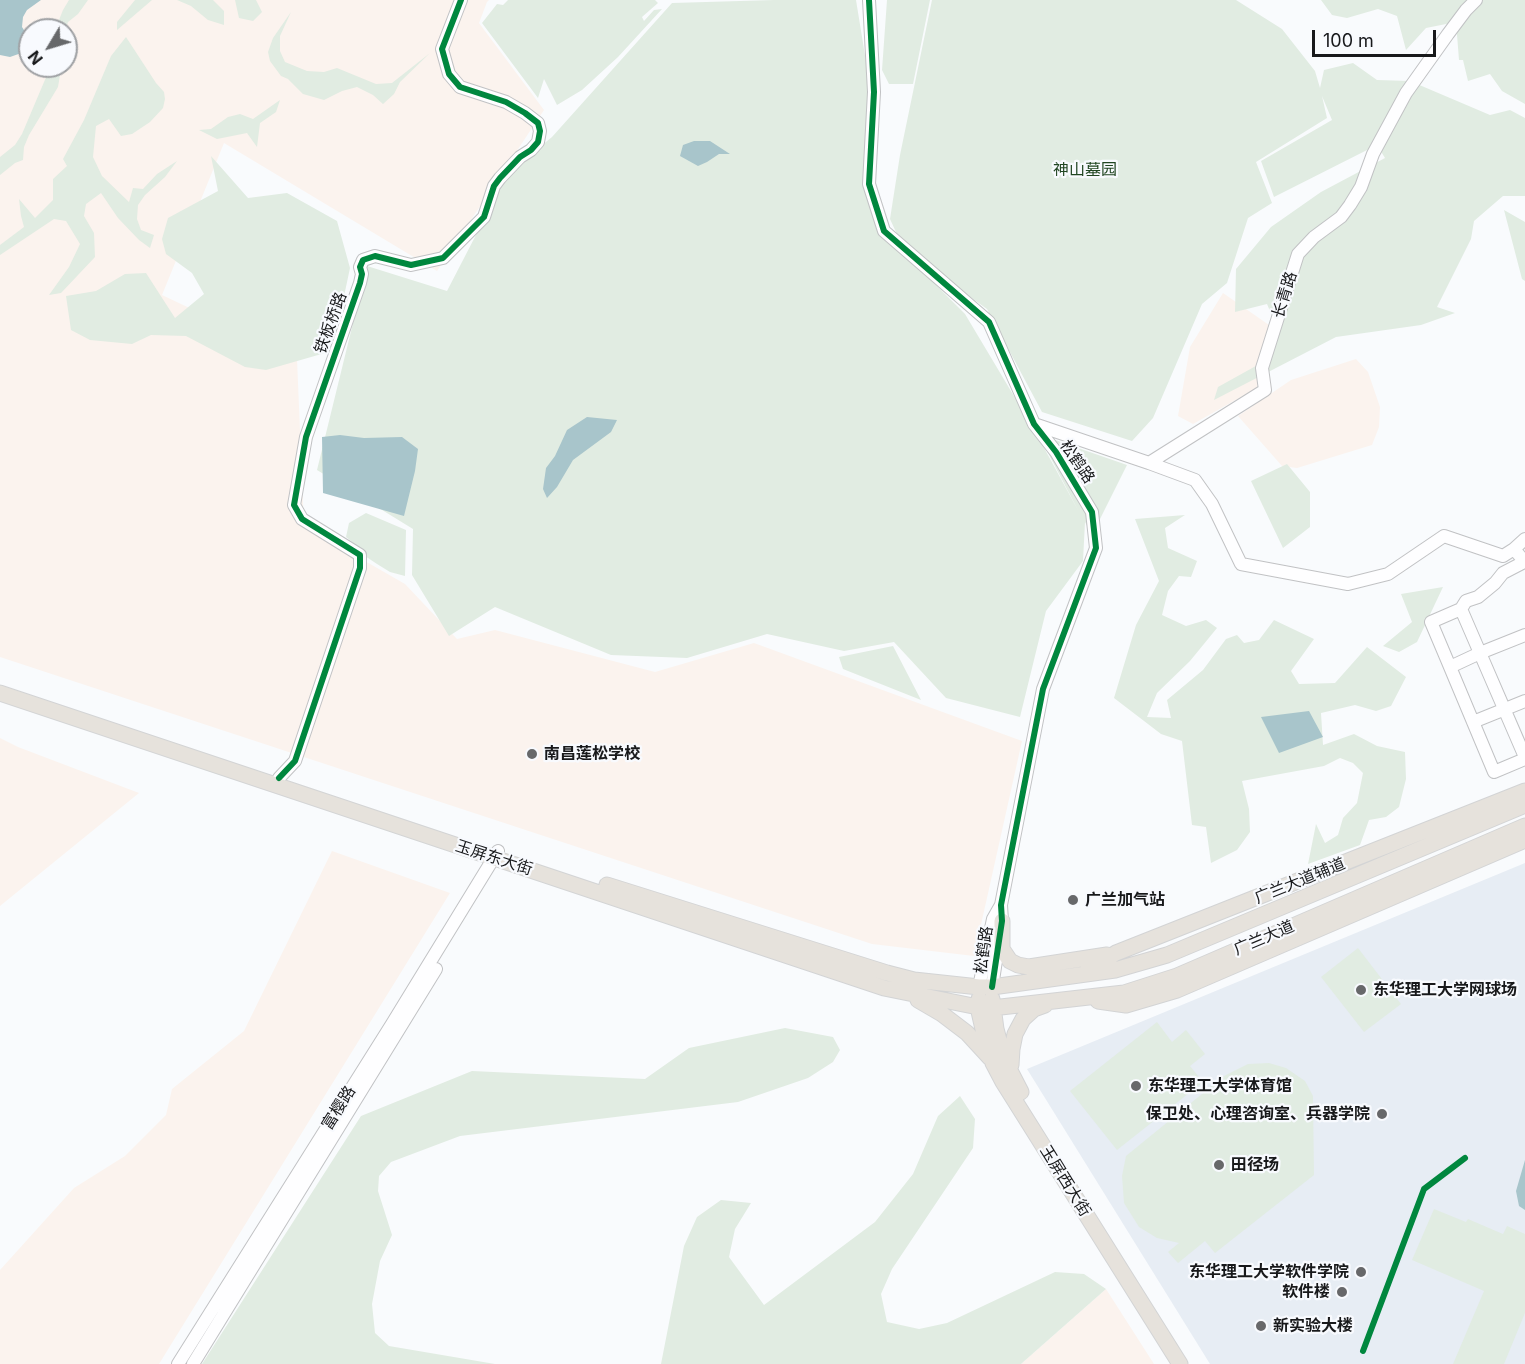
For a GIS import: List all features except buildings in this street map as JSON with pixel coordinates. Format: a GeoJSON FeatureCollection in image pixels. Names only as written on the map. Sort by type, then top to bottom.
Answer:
{"type":"FeatureCollection","features":[{"type":"Feature","properties":{"kind":"main road","name":"玉屏东大街"},"geometry":{"type":"LineString","coordinates":[[0,686],[279,778],[884,988],[985,1007]]}},
{"type":"Feature","properties":{"kind":"main road","name":"玉屏东大街"},"geometry":{"type":"LineString","coordinates":[[0,693],[500,856],[887,973],[914,980],[986,987]]}},
{"type":"Feature","properties":{"kind":"main road","name":"广兰大道辅道"},"geometry":{"type":"LineString","coordinates":[[1085,973],[1116,953],[1525,791]]}},
{"type":"Feature","properties":{"kind":"main road","name":"广兰大道"},"geometry":{"type":"LineString","coordinates":[[986,987],[1115,970],[1167,955],[1525,805]]}},
{"type":"Feature","properties":{"kind":"main road","name":"广兰大道"},"geometry":{"type":"LineString","coordinates":[[985,1007],[1054,1002],[1124,993],[1176,976],[1525,826]]}},
{"type":"Feature","properties":{"kind":"main road"},"geometry":{"type":"LineString","coordinates":[[1083,999],[1126,1005],[1178,990],[1525,840]]}},
{"type":"Feature","properties":{"kind":"main road"},"geometry":{"type":"LineString","coordinates":[[1001,913],[1002,949],[1004,960],[1010,967],[1030,975],[1085,973]]}},
{"type":"Feature","properties":{"kind":"main road"},"geometry":{"type":"LineString","coordinates":[[1002,949],[1010,961],[1029,967],[1116,953]]}},
{"type":"Feature","properties":{"kind":"main road","name":"玉屏西大街"},"geometry":{"type":"LineString","coordinates":[[986,987],[985,1007],[993,1063],[1180,1364]]}},
{"type":"Feature","properties":{"kind":"main road"},"geometry":{"type":"LineString","coordinates":[[905,993],[967,1033],[993,1063]]}},
{"type":"Feature","properties":{"kind":"main road"},"geometry":{"type":"LineString","coordinates":[[1012,1077],[1012,1048],[1015,1034],[1023,1019],[1034,1009],[1054,1002]]}},
{"type":"Feature","properties":{"kind":"main road","name":"玉屏西大街"},"geometry":{"type":"LineString","coordinates":[[985,1007],[1012,1077],[1189,1364]]}},
{"type":"Feature","properties":{"kind":"street","name":"铁板桥路"},"geometry":{"type":"LineString","coordinates":[[279,778],[295,761],[360,568],[360,555],[302,519],[294,505],[306,437],[360,283],[362,274],[360,267],[363,260],[375,256],[411,266],[443,258],[484,217],[494,186],[500,178],[538,142],[540,131],[538,123],[506,102],[460,87],[450,74],[442,49],[461,0]]}},
{"type":"Feature","properties":{"kind":"street","name":"松鹤路"},"geometry":{"type":"LineString","coordinates":[[869,0],[874,92],[869,184],[884,231],[989,322],[1034,424],[1056,452],[1092,512],[1096,548],[1043,689],[986,987]]}},
{"type":"Feature","properties":{"kind":"street","name":"长青路"},"geometry":{"type":"LineString","coordinates":[[1149,462],[1266,390],[1262,368],[1298,254],[1314,237],[1341,217],[1350,205],[1361,188],[1373,154],[1406,93],[1454,26],[1476,0]]}},
{"type":"Feature","properties":{"kind":"street"},"geometry":{"type":"LineString","coordinates":[[1034,424],[1149,462],[1195,480],[1212,504],[1241,564],[1348,584],[1388,574],[1444,536],[1503,556],[1525,539]]}},
{"type":"Feature","properties":{"kind":"street"},"geometry":{"type":"LineString","coordinates":[[1461,609],[1525,758],[1494,772],[1431,622],[1461,609],[1466,601],[1478,597],[1495,584],[1503,573],[1525,562],[1514,549]]}},
{"type":"Feature","properties":{"kind":"street"},"geometry":{"type":"LineString","coordinates":[[1450,666],[1525,635]]}},
{"type":"Feature","properties":{"kind":"street"},"geometry":{"type":"LineString","coordinates":[[1473,722],[1525,701]]}},
{"type":"Feature","properties":{"kind":"street","name":"富樱路"},"geometry":{"type":"LineString","coordinates":[[178,1364],[500,856]]}},
{"type":"Feature","properties":{"kind":"street","name":"富樱路"},"geometry":{"type":"LineString","coordinates":[[193,1364],[500,856]]}},
{"type":"Feature","properties":{"kind":"shaded area"},"geometry":{"type":"Polygon","coordinates":[[[5,0],[489,0],[479,23],[544,110],[437,271],[224,143],[162,295],[297,359],[304,526],[405,584],[457,639],[495,630],[655,672],[754,643],[1022,741],[974,956],[872,944],[0,657],[0,13],[5,0]]]}},
{"type":"Feature","properties":{"kind":"shaded area"},"geometry":{"type":"Polygon","coordinates":[[[1223,293],[1269,325],[1257,388],[1193,424],[1178,416],[1190,347],[1223,293]]]}},
{"type":"Feature","properties":{"kind":"shaded area"},"geometry":{"type":"Polygon","coordinates":[[[1356,359],[1368,372],[1380,407],[1379,427],[1372,445],[1297,468],[1282,466],[1238,416],[1291,380],[1356,359]]]}},
{"type":"Feature","properties":{"kind":"shaded area"},"geometry":{"type":"Polygon","coordinates":[[[0,738],[139,793],[0,906],[0,738]]]}},
{"type":"Feature","properties":{"kind":"shaded area"},"geometry":{"type":"Polygon","coordinates":[[[332,851],[450,893],[159,1364],[0,1364],[0,1270],[74,1188],[125,1156],[166,1115],[172,1089],[244,1031],[332,851]]]}},
{"type":"Feature","properties":{"kind":"shaded area"},"geometry":{"type":"Polygon","coordinates":[[[1525,863],[1525,1364],[1210,1364],[1027,1069],[1525,863]]]}},
{"type":"Feature","properties":{"kind":"shaded area"},"geometry":{"type":"Polygon","coordinates":[[[1106,1289],[1154,1364],[1021,1364],[1106,1289]]]}},
{"type":"Feature","properties":{"kind":"green space"},"geometry":{"type":"Polygon","coordinates":[[[69,0],[88,0],[73,18],[60,18],[69,0]]]}},
{"type":"Feature","properties":{"kind":"green space"},"geometry":{"type":"Polygon","coordinates":[[[135,0],[152,0],[117,30],[117,22],[135,0]]]}},
{"type":"Feature","properties":{"kind":"green space"},"geometry":{"type":"Polygon","coordinates":[[[177,0],[213,0],[224,11],[224,25],[208,20],[191,6],[177,0]]]}},
{"type":"Feature","properties":{"kind":"green space"},"geometry":{"type":"Polygon","coordinates":[[[235,0],[256,0],[262,12],[253,21],[239,18],[235,0]]]}},
{"type":"Feature","properties":{"kind":"green space"},"geometry":{"type":"Polygon","coordinates":[[[508,0],[655,0],[658,3],[642,17],[644,21],[654,10],[662,9],[618,57],[582,90],[557,105],[544,79],[538,98],[482,23],[497,4],[503,5],[508,0]]]}},
{"type":"Feature","properties":{"kind":"green space"},"geometry":{"type":"Polygon","coordinates":[[[856,0],[870,86],[876,225],[965,314],[1036,433],[1079,512],[1038,434],[1127,465],[1092,535],[1085,522],[1083,561],[1046,611],[1020,717],[946,698],[894,642],[844,651],[767,634],[687,658],[611,655],[495,607],[449,636],[412,575],[413,529],[317,470],[367,266],[447,291],[508,173],[552,137],[672,3],[856,0]]]}},
{"type":"Feature","properties":{"kind":"green space"},"geometry":{"type":"Polygon","coordinates":[[[887,0],[930,0],[913,84],[889,84],[882,70],[887,0]]]}},
{"type":"Feature","properties":{"kind":"green space","name":"神山墓园"},"geometry":{"type":"Polygon","coordinates":[[[932,0],[1236,0],[1282,29],[1315,71],[1320,88],[1324,70],[1353,63],[1377,80],[1410,81],[1490,115],[1510,110],[1525,118],[1525,196],[1503,196],[1474,221],[1471,239],[1437,307],[1455,313],[1421,325],[1336,337],[1214,400],[1218,387],[1263,362],[1277,328],[1267,304],[1235,312],[1236,269],[1271,227],[1321,192],[1385,158],[1377,145],[1274,197],[1261,161],[1332,120],[1322,96],[1327,118],[1256,162],[1272,203],[1248,218],[1227,283],[1202,304],[1153,418],[1132,441],[1042,412],[987,309],[927,266],[901,243],[890,219],[900,155],[932,0]]]}},
{"type":"Feature","properties":{"kind":"green space"},"geometry":{"type":"Polygon","coordinates":[[[1321,0],[1525,0],[1525,104],[1502,91],[1490,74],[1468,81],[1463,60],[1459,60],[1456,22],[1426,28],[1406,50],[1397,16],[1378,9],[1347,18],[1332,15],[1321,0]]]}},
{"type":"Feature","properties":{"kind":"green space"},"geometry":{"type":"Polygon","coordinates":[[[291,12],[280,36],[280,51],[285,62],[307,71],[324,72],[337,68],[376,84],[392,83],[430,53],[400,82],[394,94],[383,104],[373,95],[357,87],[324,100],[303,94],[288,79],[281,76],[270,61],[268,52],[273,38],[291,12]]]}},
{"type":"Feature","properties":{"kind":"green space"},"geometry":{"type":"Polygon","coordinates":[[[126,37],[164,92],[163,108],[150,122],[132,134],[121,136],[109,119],[96,126],[93,157],[102,176],[129,202],[133,188],[143,189],[157,174],[177,161],[138,205],[137,219],[141,230],[154,235],[150,248],[118,218],[101,193],[86,204],[84,216],[94,233],[95,257],[61,293],[49,295],[69,267],[80,244],[66,221],[54,219],[0,255],[0,245],[24,227],[19,199],[35,218],[53,200],[53,179],[67,166],[63,159],[84,120],[111,56],[126,37]]]}},
{"type":"Feature","properties":{"kind":"green space"},"geometry":{"type":"Polygon","coordinates":[[[46,78],[60,78],[58,87],[29,135],[24,147],[23,160],[15,163],[0,175],[0,157],[15,145],[46,78]]]}},
{"type":"Feature","properties":{"kind":"green space"},"geometry":{"type":"Polygon","coordinates":[[[280,100],[276,112],[260,123],[257,147],[247,133],[217,139],[199,130],[211,129],[228,117],[240,114],[253,119],[280,100]]]}},
{"type":"Feature","properties":{"kind":"green space"},"geometry":{"type":"Polygon","coordinates":[[[211,156],[248,198],[287,193],[337,221],[350,268],[343,301],[325,353],[266,370],[245,367],[186,336],[151,335],[132,344],[90,340],[71,330],[66,296],[96,291],[125,274],[146,273],[175,318],[204,294],[192,273],[166,254],[162,239],[168,218],[218,191],[211,156]]]}},
{"type":"Feature","properties":{"kind":"green space"},"geometry":{"type":"Polygon","coordinates":[[[1504,210],[1525,222],[1525,281],[1522,279],[1504,210]]]}},
{"type":"Feature","properties":{"kind":"green space"},"geometry":{"type":"Polygon","coordinates":[[[1287,464],[1310,492],[1310,527],[1283,548],[1251,481],[1287,464]]]}},
{"type":"Feature","properties":{"kind":"green space"},"geometry":{"type":"Polygon","coordinates":[[[366,513],[406,530],[405,576],[390,572],[377,564],[365,556],[346,537],[349,523],[366,513]]]}},
{"type":"Feature","properties":{"kind":"green space"},"geometry":{"type":"Polygon","coordinates":[[[1185,515],[1165,528],[1168,548],[1197,561],[1191,577],[1179,576],[1168,591],[1162,615],[1186,626],[1206,620],[1217,628],[1190,661],[1157,693],[1147,717],[1171,718],[1167,700],[1203,670],[1226,639],[1237,635],[1244,643],[1259,640],[1274,620],[1314,639],[1291,671],[1299,684],[1335,683],[1367,647],[1406,677],[1391,706],[1376,711],[1355,705],[1321,713],[1323,745],[1354,734],[1377,746],[1405,752],[1406,779],[1399,807],[1386,817],[1369,820],[1360,845],[1308,864],[1316,824],[1325,843],[1338,835],[1343,818],[1357,803],[1363,773],[1353,763],[1340,758],[1324,766],[1242,781],[1249,809],[1250,832],[1237,850],[1211,863],[1206,827],[1192,825],[1182,741],[1161,734],[1114,698],[1136,625],[1159,581],[1135,519],[1185,515]]]}},
{"type":"Feature","properties":{"kind":"green space"},"geometry":{"type":"Polygon","coordinates":[[[1443,587],[1417,642],[1399,652],[1383,646],[1412,622],[1401,594],[1443,587]]]}},
{"type":"Feature","properties":{"kind":"green space"},"geometry":{"type":"Polygon","coordinates":[[[893,646],[921,700],[843,669],[839,657],[893,646]]]}},
{"type":"Feature","properties":{"kind":"green space","name":"东华理工大学网球场"},"geometry":{"type":"Polygon","coordinates":[[[1358,948],[1401,1004],[1364,1032],[1321,977],[1358,948]]]}},
{"type":"Feature","properties":{"kind":"green space","name":"东华理工大学体育馆"},"geometry":{"type":"Polygon","coordinates":[[[1157,1022],[1172,1042],[1186,1030],[1205,1054],[1190,1066],[1203,1082],[1117,1150],[1070,1091],[1157,1022]]]}},
{"type":"Feature","properties":{"kind":"green space"},"geometry":{"type":"Polygon","coordinates":[[[785,1028],[833,1037],[840,1050],[833,1062],[808,1078],[738,1102],[460,1136],[391,1162],[379,1176],[378,1191],[392,1235],[380,1261],[372,1304],[375,1333],[389,1346],[495,1364],[202,1364],[361,1116],[472,1071],[645,1079],[689,1048],[785,1028]]]}},
{"type":"Feature","properties":{"kind":"green space","name":"田径场"},"geometry":{"type":"Polygon","coordinates":[[[1269,1063],[1286,1068],[1305,1081],[1313,1096],[1314,1175],[1215,1253],[1205,1241],[1178,1263],[1168,1252],[1179,1243],[1157,1238],[1139,1227],[1124,1203],[1122,1176],[1126,1156],[1224,1076],[1248,1064],[1269,1063]]]}},
{"type":"Feature","properties":{"kind":"green space"},"geometry":{"type":"Polygon","coordinates":[[[960,1096],[975,1119],[973,1148],[892,1269],[881,1294],[887,1322],[919,1329],[947,1323],[1055,1272],[1084,1274],[1106,1289],[1021,1364],[661,1364],[684,1246],[697,1217],[721,1200],[751,1203],[735,1229],[729,1257],[764,1305],[875,1222],[913,1174],[938,1116],[960,1096]]]}},
{"type":"Feature","properties":{"kind":"green space"},"geometry":{"type":"Polygon","coordinates":[[[1434,1209],[1466,1222],[1468,1219],[1503,1234],[1507,1226],[1525,1234],[1525,1313],[1504,1364],[1453,1364],[1484,1291],[1412,1260],[1434,1209]]]}},
{"type":"Feature","properties":{"kind":"water"},"geometry":{"type":"Polygon","coordinates":[[[0,0],[41,0],[27,10],[23,18],[18,18],[18,54],[10,57],[0,55],[0,0]]]}},
{"type":"Feature","properties":{"kind":"water"},"geometry":{"type":"Polygon","coordinates":[[[694,141],[710,141],[730,154],[719,154],[698,166],[680,156],[683,145],[694,141]]]}},
{"type":"Feature","properties":{"kind":"water"},"geometry":{"type":"Polygon","coordinates":[[[587,417],[617,420],[611,432],[573,460],[557,487],[547,498],[543,489],[546,468],[555,456],[567,430],[587,417]]]}},
{"type":"Feature","properties":{"kind":"water"},"geometry":{"type":"Polygon","coordinates":[[[340,435],[364,438],[402,437],[418,449],[404,516],[323,493],[322,437],[340,435]]]}},
{"type":"Feature","properties":{"kind":"water"},"geometry":{"type":"Polygon","coordinates":[[[1309,711],[1323,737],[1279,753],[1261,717],[1309,711]]]}},
{"type":"Feature","properties":{"kind":"water"},"geometry":{"type":"Polygon","coordinates":[[[1525,1160],[1525,1210],[1519,1206],[1516,1191],[1525,1160]]]}},
{"type":"Feature","properties":{"kind":"cycle path"},"geometry":{"type":"LineString","coordinates":[[279,778],[295,761],[360,568],[360,555],[302,519],[294,505],[306,437],[360,283],[362,274],[360,267],[363,260],[375,256],[411,265],[443,258],[484,217],[494,186],[500,178],[538,142],[540,131],[538,123],[525,113],[506,102],[460,87],[449,74],[442,49],[461,0]]}},
{"type":"Feature","properties":{"kind":"cycle path"},"geometry":{"type":"LineString","coordinates":[[869,0],[874,92],[869,184],[884,231],[989,322],[1034,424],[1056,452],[1092,512],[1096,548],[1043,689],[1001,905],[1002,921],[992,987]]}},
{"type":"Feature","properties":{"kind":"cycle path"},"geometry":{"type":"LineString","coordinates":[[1363,1351],[1424,1189],[1465,1158]]}},
{"type":"Feature","properties":{"kind":"place","name":"南昌莲松学校"},"geometry":{"type":"Point","coordinates":[532,754]}},
{"type":"Feature","properties":{"kind":"place","name":"广兰加气站"},"geometry":{"type":"Point","coordinates":[1073,900]}},
{"type":"Feature","properties":{"kind":"place","name":"东华理工大学网球场"},"geometry":{"type":"Point","coordinates":[1361,990]}},
{"type":"Feature","properties":{"kind":"place","name":"东华理工大学体育馆"},"geometry":{"type":"Point","coordinates":[1136,1086]}},
{"type":"Feature","properties":{"kind":"place","name":"保卫处、心理咨询室、兵器学院"},"geometry":{"type":"Point","coordinates":[1382,1114]}},
{"type":"Feature","properties":{"kind":"place","name":"田径场"},"geometry":{"type":"Point","coordinates":[1219,1165]}},
{"type":"Feature","properties":{"kind":"place","name":"东华理工大学软件学院"},"geometry":{"type":"Point","coordinates":[1361,1272]}},
{"type":"Feature","properties":{"kind":"place","name":"软件楼"},"geometry":{"type":"Point","coordinates":[1342,1292]}},
{"type":"Feature","properties":{"kind":"place","name":"新实验大楼"},"geometry":{"type":"Point","coordinates":[1261,1326]}}]}
